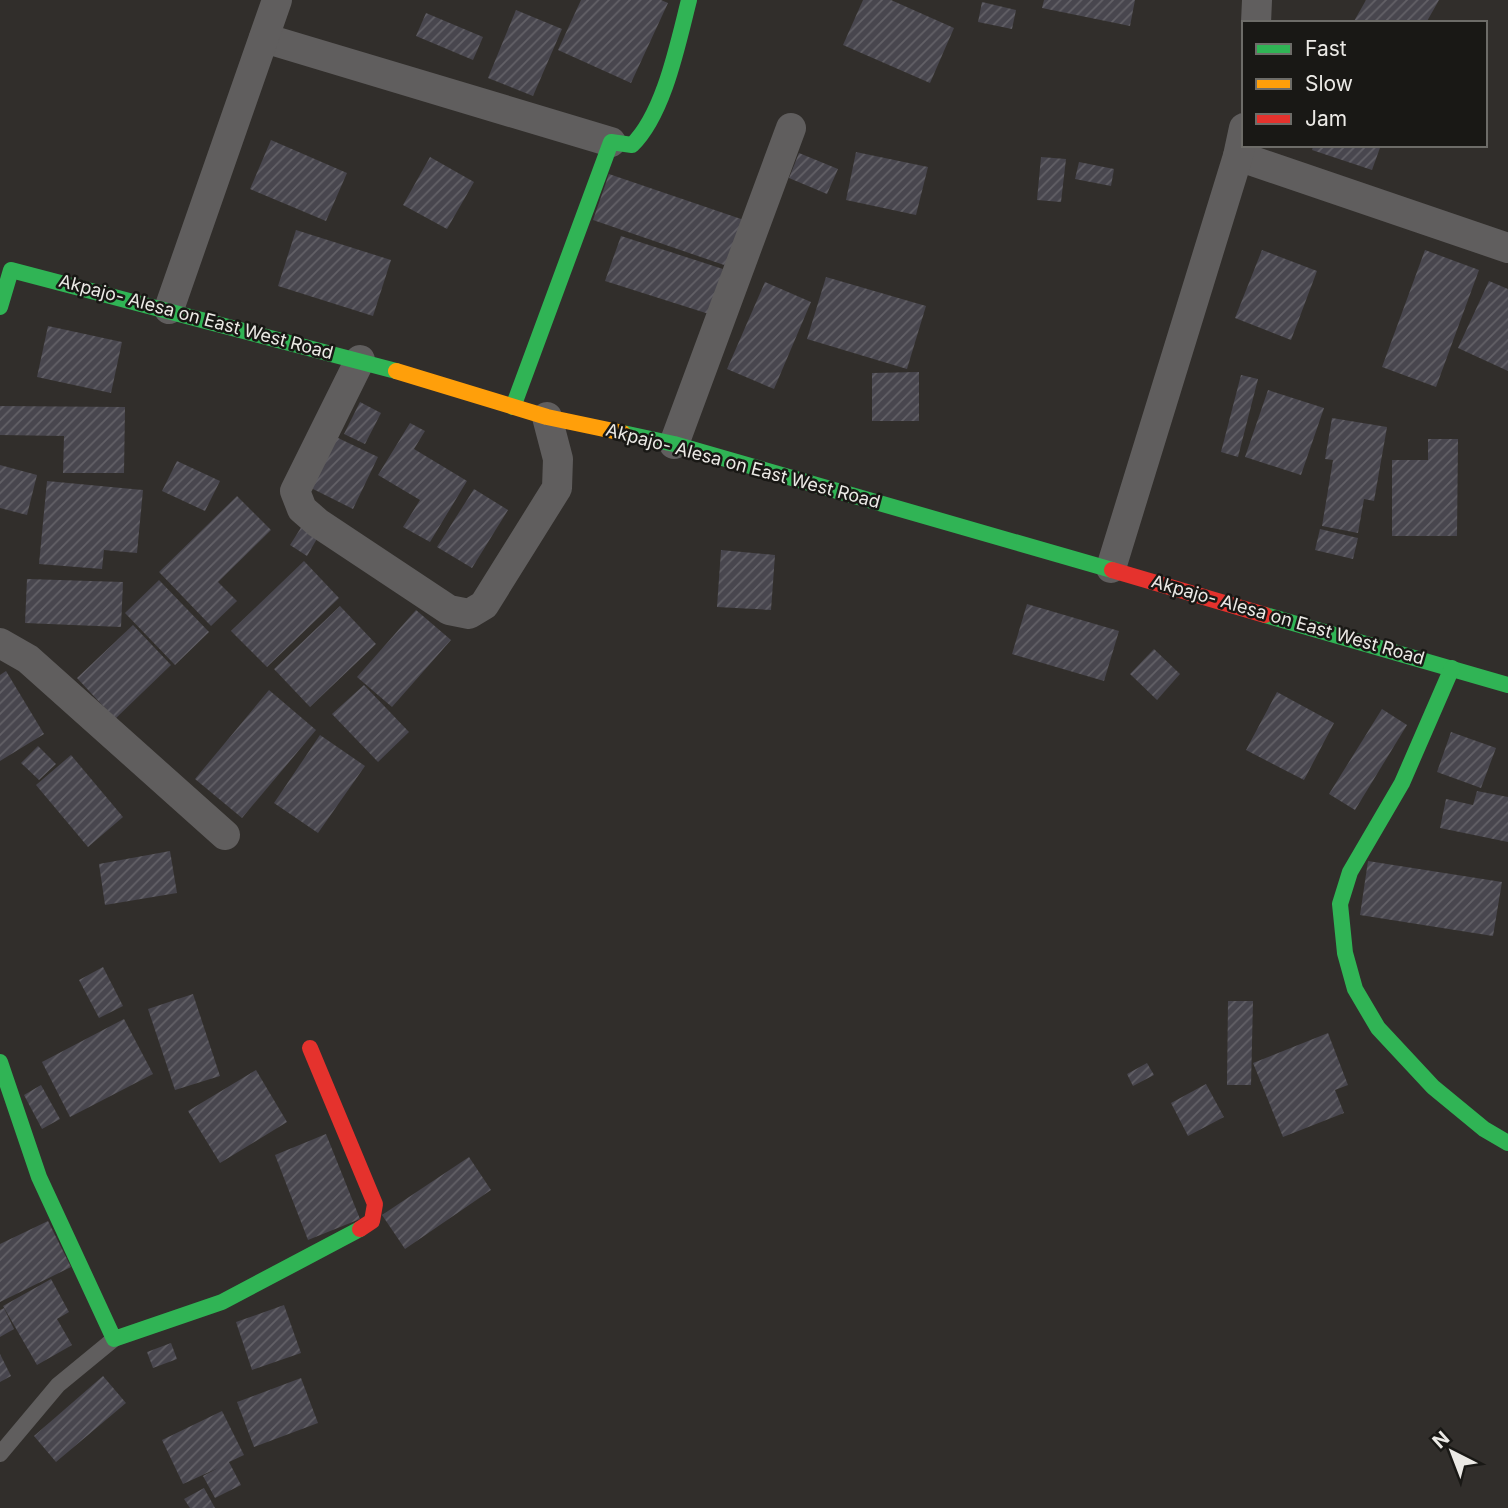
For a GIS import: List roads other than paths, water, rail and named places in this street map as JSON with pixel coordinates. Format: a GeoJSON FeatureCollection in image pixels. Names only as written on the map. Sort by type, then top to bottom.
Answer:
{"type":"FeatureCollection","features":[{"type":"Feature","properties":{"kind":"street"},"geometry":{"type":"LineString","coordinates":[[169,309],[277,0]]}},
{"type":"Feature","properties":{"kind":"street"},"geometry":{"type":"LineString","coordinates":[[264,38],[628,146],[636,143],[646,128],[677,50],[689,0]]}},
{"type":"Feature","properties":{"kind":"street"},"geometry":{"type":"LineString","coordinates":[[1256,21],[1257,0]]}},
{"type":"Feature","properties":{"kind":"street"},"geometry":{"type":"LineString","coordinates":[[674,444],[792,128]]}},
{"type":"Feature","properties":{"kind":"street"},"geometry":{"type":"LineString","coordinates":[[513,407],[611,142]]}},
{"type":"Feature","properties":{"kind":"street"},"geometry":{"type":"LineString","coordinates":[[1111,568],[1241,142]]}},
{"type":"Feature","properties":{"kind":"street"},"geometry":{"type":"LineString","coordinates":[[1254,147],[1508,248]]}},
{"type":"Feature","properties":{"kind":"street","name":"Akpajo- Alesa on East West Road"},"geometry":{"type":"LineString","coordinates":[[0,307],[6,269],[169,309],[360,360],[513,407],[674,444],[1111,568],[1508,685]]}},
{"type":"Feature","properties":{"kind":"street"},"geometry":{"type":"LineString","coordinates":[[360,360],[295,491],[302,509],[318,523],[449,610],[469,614],[484,606],[557,488],[558,459],[547,416]]}},
{"type":"Feature","properties":{"kind":"street"},"geometry":{"type":"LineString","coordinates":[[0,643],[28,659],[225,835]]}},
{"type":"Feature","properties":{"kind":"street"},"geometry":{"type":"LineString","coordinates":[[1452,668],[1402,783],[1350,872],[1340,904],[1345,953],[1354,989],[1378,1028],[1433,1087],[1484,1129],[1508,1143]]}},
{"type":"Feature","properties":{"kind":"street"},"geometry":{"type":"LineString","coordinates":[[0,1062],[39,1177],[114,1339],[222,1302],[337,1244],[372,1221],[375,1203],[310,1048]]}},
{"type":"Feature","properties":{"kind":"lane"},"geometry":{"type":"LineString","coordinates":[[0,1454],[58,1385],[114,1339]]}}]}
